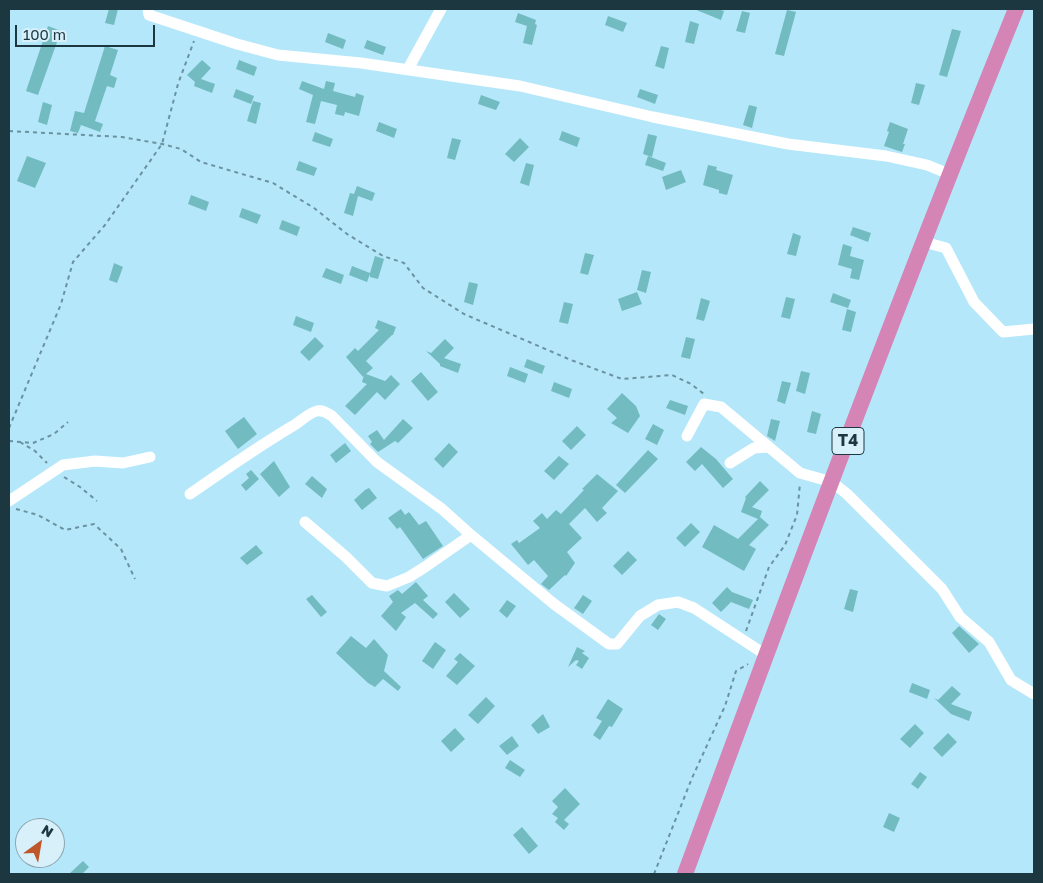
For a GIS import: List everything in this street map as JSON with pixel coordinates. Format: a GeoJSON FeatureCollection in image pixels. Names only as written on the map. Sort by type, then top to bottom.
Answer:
{"type":"FeatureCollection","features":[{"type":"Feature","properties":{"kind":"highway","name":"T4"},"geometry":{"type":"LineString","coordinates":[[685,874],[949,174],[1016,9]]}},
{"type":"Feature","properties":{"kind":"street"},"geometry":{"type":"LineString","coordinates":[[148,9],[149,15],[197,32],[278,55],[408,69],[520,86],[653,117],[788,144],[886,156],[927,165],[949,174]]}},
{"type":"Feature","properties":{"kind":"street"},"geometry":{"type":"LineString","coordinates":[[408,69],[441,9]]}},
{"type":"Feature","properties":{"kind":"street"},"geometry":{"type":"LineString","coordinates":[[924,242],[946,248],[974,302],[1003,332],[1034,329]]}},
{"type":"Feature","properties":{"kind":"street"},"geometry":{"type":"LineString","coordinates":[[687,436],[704,404],[721,407],[800,473],[832,482],[865,511],[942,589],[960,617],[989,642],[1011,680],[1034,694]]}},
{"type":"Feature","properties":{"kind":"street"},"geometry":{"type":"LineString","coordinates":[[190,494],[269,440],[316,411],[325,412],[332,416],[377,462],[442,509],[471,536],[554,604],[609,644],[616,644],[640,616],[658,605],[678,602],[694,608],[766,655]]}},
{"type":"Feature","properties":{"kind":"street"},"geometry":{"type":"LineString","coordinates":[[730,463],[754,448],[768,447]]}},
{"type":"Feature","properties":{"kind":"street"},"geometry":{"type":"LineString","coordinates":[[9,501],[63,465],[95,461],[123,463],[150,457]]}},
{"type":"Feature","properties":{"kind":"street"},"geometry":{"type":"LineString","coordinates":[[305,522],[346,557],[372,583],[387,586],[409,577],[471,536]]}},
{"type":"Feature","properties":{"kind":"path"},"geometry":{"type":"LineString","coordinates":[[9,428],[61,304],[73,262],[105,225],[162,144],[178,84],[197,32]]}},
{"type":"Feature","properties":{"kind":"path"},"geometry":{"type":"LineString","coordinates":[[9,131],[122,137],[162,144],[181,149],[201,162],[273,183],[314,208],[347,234],[382,256],[404,263],[423,288],[464,314],[570,360],[622,379],[672,375],[691,384],[706,396]]}},
{"type":"Feature","properties":{"kind":"path"},"geometry":{"type":"LineString","coordinates":[[9,442],[33,443],[54,434],[68,422]]}},
{"type":"Feature","properties":{"kind":"path"},"geometry":{"type":"LineString","coordinates":[[742,640],[769,567],[785,545],[798,515],[800,473]]}},
{"type":"Feature","properties":{"kind":"path"},"geometry":{"type":"LineString","coordinates":[[9,507],[38,515],[65,530],[94,524],[121,549],[135,579]]}},
{"type":"Feature","properties":{"kind":"path"},"geometry":{"type":"LineString","coordinates":[[654,874],[692,778],[725,706],[736,671],[766,655]]}},
{"type":"Feature","properties":{"kind":"building"},"geometry":{"type":"Polygon","coordinates":[[[109,9],[118,9],[114,25],[105,23],[109,9]]]}},
{"type":"Feature","properties":{"kind":"building"},"geometry":{"type":"Polygon","coordinates":[[[694,9],[718,9],[724,11],[721,20],[694,9]]]}},
{"type":"Feature","properties":{"kind":"building"},"geometry":{"type":"Polygon","coordinates":[[[787,10],[796,12],[784,56],[775,54],[787,10]]]}},
{"type":"Feature","properties":{"kind":"building"},"geometry":{"type":"Polygon","coordinates":[[[742,11],[750,13],[745,33],[736,31],[742,11]]]}},
{"type":"Feature","properties":{"kind":"building"},"geometry":{"type":"Polygon","coordinates":[[[518,13],[536,20],[535,24],[537,25],[532,45],[523,43],[527,26],[515,22],[518,13]]]}},
{"type":"Feature","properties":{"kind":"building"},"geometry":{"type":"Polygon","coordinates":[[[608,16],[627,23],[623,32],[605,25],[608,16]]]}},
{"type":"Feature","properties":{"kind":"building"},"geometry":{"type":"Polygon","coordinates":[[[690,21],[699,24],[694,44],[685,42],[690,21]]]}},
{"type":"Feature","properties":{"kind":"building"},"geometry":{"type":"Polygon","coordinates":[[[48,26],[61,31],[38,95],[26,91],[48,26]]]}},
{"type":"Feature","properties":{"kind":"building"},"geometry":{"type":"Polygon","coordinates":[[[952,29],[961,31],[947,77],[939,75],[952,29]]]}},
{"type":"Feature","properties":{"kind":"building"},"geometry":{"type":"Polygon","coordinates":[[[328,33],[346,40],[343,49],[325,42],[328,33]]]}},
{"type":"Feature","properties":{"kind":"building"},"geometry":{"type":"Polygon","coordinates":[[[367,40],[386,47],[383,55],[364,48],[367,40]]]}},
{"type":"Feature","properties":{"kind":"building"},"geometry":{"type":"Polygon","coordinates":[[[105,46],[118,50],[110,75],[117,78],[114,88],[107,86],[95,121],[103,124],[100,132],[81,125],[78,133],[70,131],[75,111],[84,113],[105,46]]]}},
{"type":"Feature","properties":{"kind":"building"},"geometry":{"type":"Polygon","coordinates":[[[661,46],[669,48],[664,69],[655,66],[661,46]]]}},
{"type":"Feature","properties":{"kind":"building"},"geometry":{"type":"Polygon","coordinates":[[[202,60],[211,68],[201,79],[215,84],[212,93],[194,86],[195,82],[187,75],[202,60]]]}},
{"type":"Feature","properties":{"kind":"building"},"geometry":{"type":"Polygon","coordinates":[[[239,60],[257,67],[254,76],[236,69],[239,60]]]}},
{"type":"Feature","properties":{"kind":"building"},"geometry":{"type":"Polygon","coordinates":[[[302,81],[324,89],[326,81],[335,83],[333,91],[355,97],[356,93],[364,96],[359,116],[345,112],[344,116],[335,114],[337,105],[321,101],[315,124],[306,122],[313,95],[299,89],[302,81]]]}},
{"type":"Feature","properties":{"kind":"building"},"geometry":{"type":"Polygon","coordinates":[[[916,83],[925,85],[919,105],[911,103],[916,83]]]}},
{"type":"Feature","properties":{"kind":"building"},"geometry":{"type":"Polygon","coordinates":[[[236,89],[254,96],[251,104],[233,97],[236,89]]]}},
{"type":"Feature","properties":{"kind":"building"},"geometry":{"type":"Polygon","coordinates":[[[640,89],[658,95],[655,104],[637,97],[640,89]]]}},
{"type":"Feature","properties":{"kind":"building"},"geometry":{"type":"Polygon","coordinates":[[[481,95],[500,102],[496,110],[478,104],[481,95]]]}},
{"type":"Feature","properties":{"kind":"building"},"geometry":{"type":"Polygon","coordinates":[[[253,101],[261,103],[256,124],[247,121],[253,101]]]}},
{"type":"Feature","properties":{"kind":"building"},"geometry":{"type":"Polygon","coordinates":[[[43,102],[52,105],[47,125],[38,122],[43,102]]]}},
{"type":"Feature","properties":{"kind":"building"},"geometry":{"type":"Polygon","coordinates":[[[749,105],[757,107],[752,128],[743,125],[749,105]]]}},
{"type":"Feature","properties":{"kind":"building"},"geometry":{"type":"Polygon","coordinates":[[[379,122],[397,129],[394,138],[376,131],[379,122]]]}},
{"type":"Feature","properties":{"kind":"building"},"geometry":{"type":"Polygon","coordinates":[[[890,122],[908,129],[902,152],[884,146],[890,122]]]}},
{"type":"Feature","properties":{"kind":"building"},"geometry":{"type":"Polygon","coordinates":[[[562,131],[580,138],[577,147],[559,140],[562,131]]]}},
{"type":"Feature","properties":{"kind":"building"},"geometry":{"type":"Polygon","coordinates":[[[315,132],[333,139],[330,147],[312,141],[315,132]]]}},
{"type":"Feature","properties":{"kind":"building"},"geometry":{"type":"Polygon","coordinates":[[[648,134],[657,136],[652,157],[643,154],[648,134]]]}},
{"type":"Feature","properties":{"kind":"building"},"geometry":{"type":"Polygon","coordinates":[[[452,138],[461,140],[455,160],[447,158],[452,138]]]}},
{"type":"Feature","properties":{"kind":"building"},"geometry":{"type":"Polygon","coordinates":[[[520,138],[529,147],[514,162],[505,154],[520,138]]]}},
{"type":"Feature","properties":{"kind":"building"},"geometry":{"type":"Polygon","coordinates":[[[27,156],[46,163],[35,188],[17,181],[27,156]]]}},
{"type":"Feature","properties":{"kind":"building"},"geometry":{"type":"Polygon","coordinates":[[[648,156],[666,163],[663,171],[645,165],[648,156]]]}},
{"type":"Feature","properties":{"kind":"building"},"geometry":{"type":"Polygon","coordinates":[[[299,161],[317,168],[314,176],[296,170],[299,161]]]}},
{"type":"Feature","properties":{"kind":"building"},"geometry":{"type":"Polygon","coordinates":[[[526,163],[534,165],[529,186],[520,183],[526,163]]]}},
{"type":"Feature","properties":{"kind":"building"},"geometry":{"type":"Polygon","coordinates":[[[708,165],[717,167],[716,170],[733,175],[727,195],[719,193],[719,190],[703,185],[708,165]]]}},
{"type":"Feature","properties":{"kind":"building"},"geometry":{"type":"Polygon","coordinates":[[[681,170],[686,182],[666,190],[662,177],[681,170]]]}},
{"type":"Feature","properties":{"kind":"building"},"geometry":{"type":"Polygon","coordinates":[[[357,186],[375,193],[372,201],[358,196],[353,216],[344,213],[350,193],[354,194],[357,186]]]}},
{"type":"Feature","properties":{"kind":"building"},"geometry":{"type":"Polygon","coordinates":[[[191,195],[209,202],[206,211],[188,204],[191,195]]]}},
{"type":"Feature","properties":{"kind":"building"},"geometry":{"type":"Polygon","coordinates":[[[242,208],[261,215],[257,224],[239,217],[242,208]]]}},
{"type":"Feature","properties":{"kind":"building"},"geometry":{"type":"Polygon","coordinates":[[[282,220],[300,227],[297,236],[279,229],[282,220]]]}},
{"type":"Feature","properties":{"kind":"building"},"geometry":{"type":"Polygon","coordinates":[[[853,227],[871,233],[868,242],[850,235],[853,227]]]}},
{"type":"Feature","properties":{"kind":"building"},"geometry":{"type":"Polygon","coordinates":[[[793,233],[801,236],[796,256],[787,254],[793,233]]]}},
{"type":"Feature","properties":{"kind":"building"},"geometry":{"type":"Polygon","coordinates":[[[843,244],[852,247],[850,256],[864,260],[859,280],[850,278],[852,269],[838,265],[843,244]]]}},
{"type":"Feature","properties":{"kind":"building"},"geometry":{"type":"Polygon","coordinates":[[[585,253],[594,255],[588,275],[580,273],[585,253]]]}},
{"type":"Feature","properties":{"kind":"building"},"geometry":{"type":"Polygon","coordinates":[[[375,256],[384,259],[378,279],[370,277],[370,274],[367,282],[349,275],[352,266],[370,273],[375,256]]]}},
{"type":"Feature","properties":{"kind":"building"},"geometry":{"type":"Polygon","coordinates":[[[114,263],[123,267],[117,283],[109,280],[114,263]]]}},
{"type":"Feature","properties":{"kind":"building"},"geometry":{"type":"Polygon","coordinates":[[[326,268],[344,275],[341,284],[322,277],[326,268]]]}},
{"type":"Feature","properties":{"kind":"building"},"geometry":{"type":"Polygon","coordinates":[[[642,270],[651,272],[646,293],[637,290],[642,270]]]}},
{"type":"Feature","properties":{"kind":"building"},"geometry":{"type":"Polygon","coordinates":[[[469,282],[478,284],[473,305],[464,302],[469,282]]]}},
{"type":"Feature","properties":{"kind":"building"},"geometry":{"type":"Polygon","coordinates":[[[637,292],[642,304],[622,311],[618,299],[637,292]]]}},
{"type":"Feature","properties":{"kind":"building"},"geometry":{"type":"Polygon","coordinates":[[[833,293],[851,300],[848,308],[830,302],[833,293]]]}},
{"type":"Feature","properties":{"kind":"building"},"geometry":{"type":"Polygon","coordinates":[[[786,297],[795,299],[790,319],[781,317],[786,297]]]}},
{"type":"Feature","properties":{"kind":"building"},"geometry":{"type":"Polygon","coordinates":[[[701,298],[710,301],[704,321],[696,319],[701,298]]]}},
{"type":"Feature","properties":{"kind":"building"},"geometry":{"type":"Polygon","coordinates":[[[564,302],[573,304],[568,324],[559,322],[564,302]]]}},
{"type":"Feature","properties":{"kind":"building"},"geometry":{"type":"Polygon","coordinates":[[[847,309],[856,312],[851,332],[842,330],[847,309]]]}},
{"type":"Feature","properties":{"kind":"building"},"geometry":{"type":"Polygon","coordinates":[[[296,316],[314,323],[311,332],[293,325],[296,316]]]}},
{"type":"Feature","properties":{"kind":"building"},"geometry":{"type":"Polygon","coordinates":[[[378,320],[396,327],[393,335],[366,361],[373,368],[366,374],[385,381],[391,375],[400,384],[385,400],[377,392],[355,415],[345,406],[367,384],[362,382],[364,375],[363,377],[346,357],[355,348],[358,351],[379,330],[375,328],[378,320]]]}},
{"type":"Feature","properties":{"kind":"building"},"geometry":{"type":"Polygon","coordinates":[[[315,337],[324,346],[309,361],[300,352],[315,337]]]}},
{"type":"Feature","properties":{"kind":"building"},"geometry":{"type":"Polygon","coordinates":[[[686,337],[695,339],[690,359],[681,357],[686,337]]]}},
{"type":"Feature","properties":{"kind":"building"},"geometry":{"type":"Polygon","coordinates":[[[445,339],[454,348],[444,358],[461,364],[458,373],[440,366],[426,351],[431,353],[445,339]]]}},
{"type":"Feature","properties":{"kind":"building"},"geometry":{"type":"Polygon","coordinates":[[[527,359],[545,366],[542,374],[524,367],[527,359]]]}},
{"type":"Feature","properties":{"kind":"building"},"geometry":{"type":"Polygon","coordinates":[[[510,367],[528,374],[525,383],[507,376],[510,367]]]}},
{"type":"Feature","properties":{"kind":"building"},"geometry":{"type":"Polygon","coordinates":[[[801,371],[810,373],[805,394],[796,391],[801,371]]]}},
{"type":"Feature","properties":{"kind":"building"},"geometry":{"type":"Polygon","coordinates":[[[421,372],[438,392],[428,401],[411,381],[421,372]]]}},
{"type":"Feature","properties":{"kind":"building"},"geometry":{"type":"Polygon","coordinates":[[[782,381],[791,383],[785,404],[777,401],[782,381]]]}},
{"type":"Feature","properties":{"kind":"building"},"geometry":{"type":"Polygon","coordinates":[[[554,382],[572,389],[569,398],[551,391],[554,382]]]}},
{"type":"Feature","properties":{"kind":"building"},"geometry":{"type":"Polygon","coordinates":[[[622,393],[636,406],[640,416],[628,433],[611,423],[617,418],[607,409],[622,393]]]}},
{"type":"Feature","properties":{"kind":"building"},"geometry":{"type":"Polygon","coordinates":[[[670,400],[688,406],[685,415],[666,408],[670,400]]]}},
{"type":"Feature","properties":{"kind":"building"},"geometry":{"type":"Polygon","coordinates":[[[812,411],[821,414],[816,434],[807,432],[812,411]]]}},
{"type":"Feature","properties":{"kind":"building"},"geometry":{"type":"Polygon","coordinates":[[[244,417],[257,434],[238,449],[225,431],[244,417]]]}},
{"type":"Feature","properties":{"kind":"building"},"geometry":{"type":"Polygon","coordinates":[[[403,419],[413,428],[398,443],[395,441],[378,452],[370,444],[372,442],[368,436],[377,430],[384,440],[403,419]]]}},
{"type":"Feature","properties":{"kind":"building"},"geometry":{"type":"Polygon","coordinates":[[[771,419],[780,421],[775,441],[767,436],[771,419]]]}},
{"type":"Feature","properties":{"kind":"building"},"geometry":{"type":"Polygon","coordinates":[[[653,424],[664,430],[657,445],[645,439],[653,424]]]}},
{"type":"Feature","properties":{"kind":"building"},"geometry":{"type":"Polygon","coordinates":[[[577,426],[586,435],[571,450],[562,441],[577,426]]]}},
{"type":"Feature","properties":{"kind":"building"},"geometry":{"type":"Polygon","coordinates":[[[345,443],[351,451],[336,463],[330,455],[345,443]]]}},
{"type":"Feature","properties":{"kind":"building"},"geometry":{"type":"Polygon","coordinates":[[[449,443],[458,452],[443,468],[434,459],[449,443]]]}},
{"type":"Feature","properties":{"kind":"building"},"geometry":{"type":"Polygon","coordinates":[[[701,447],[716,459],[733,479],[723,488],[702,464],[695,471],[686,462],[701,447]]]}},
{"type":"Feature","properties":{"kind":"building"},"geometry":{"type":"Polygon","coordinates":[[[648,450],[658,459],[625,493],[616,485],[648,450]]]}},
{"type":"Feature","properties":{"kind":"building"},"geometry":{"type":"Polygon","coordinates":[[[559,456],[569,464],[554,480],[544,471],[559,456]]]}},
{"type":"Feature","properties":{"kind":"building"},"geometry":{"type":"Polygon","coordinates":[[[274,461],[290,487],[279,497],[260,474],[274,461]]]}},
{"type":"Feature","properties":{"kind":"building"},"geometry":{"type":"Polygon","coordinates":[[[251,470],[259,479],[246,491],[241,485],[249,478],[246,474],[251,470]]]}},
{"type":"Feature","properties":{"kind":"building"},"geometry":{"type":"Polygon","coordinates":[[[597,474],[618,491],[602,508],[607,513],[597,522],[585,508],[569,524],[582,538],[567,552],[575,563],[566,576],[549,590],[541,584],[548,576],[534,560],[528,565],[511,544],[517,540],[519,543],[540,528],[533,521],[542,513],[547,519],[556,510],[561,514],[597,474]]]}},
{"type":"Feature","properties":{"kind":"building"},"geometry":{"type":"Polygon","coordinates":[[[312,476],[327,489],[322,498],[305,484],[312,476]]]}},
{"type":"Feature","properties":{"kind":"building"},"geometry":{"type":"Polygon","coordinates":[[[760,481],[769,490],[752,507],[762,511],[760,517],[769,525],[749,545],[756,549],[744,571],[702,547],[714,525],[738,539],[758,519],[741,512],[745,497],[760,481]]]}},
{"type":"Feature","properties":{"kind":"building"},"geometry":{"type":"Polygon","coordinates":[[[369,488],[377,498],[362,510],[354,500],[369,488]]]}},
{"type":"Feature","properties":{"kind":"building"},"geometry":{"type":"Polygon","coordinates":[[[401,509],[405,515],[409,512],[419,525],[426,521],[443,546],[423,559],[400,527],[397,529],[388,518],[401,509]]]}},
{"type":"Feature","properties":{"kind":"building"},"geometry":{"type":"Polygon","coordinates":[[[691,523],[700,532],[685,547],[676,538],[691,523]]]}},
{"type":"Feature","properties":{"kind":"building"},"geometry":{"type":"Polygon","coordinates":[[[256,545],[263,553],[247,565],[240,558],[256,545]]]}},
{"type":"Feature","properties":{"kind":"building"},"geometry":{"type":"Polygon","coordinates":[[[628,551],[637,560],[622,575],[613,566],[628,551]]]}},
{"type":"Feature","properties":{"kind":"building"},"geometry":{"type":"Polygon","coordinates":[[[416,582],[428,596],[423,600],[438,614],[433,619],[415,603],[401,613],[406,617],[396,631],[381,616],[393,602],[389,596],[398,590],[402,594],[416,582]]]}},
{"type":"Feature","properties":{"kind":"building"},"geometry":{"type":"Polygon","coordinates":[[[727,587],[732,592],[753,600],[749,609],[731,602],[721,612],[712,603],[727,587]]]}},
{"type":"Feature","properties":{"kind":"building"},"geometry":{"type":"Polygon","coordinates":[[[850,589],[858,591],[853,612],[844,609],[850,589]]]}},
{"type":"Feature","properties":{"kind":"building"},"geometry":{"type":"Polygon","coordinates":[[[454,593],[470,609],[460,618],[445,602],[454,593]]]}},
{"type":"Feature","properties":{"kind":"building"},"geometry":{"type":"Polygon","coordinates":[[[312,595],[327,612],[321,617],[306,599],[312,595]]]}},
{"type":"Feature","properties":{"kind":"building"},"geometry":{"type":"Polygon","coordinates":[[[583,595],[592,601],[583,614],[574,608],[583,595]]]}},
{"type":"Feature","properties":{"kind":"building"},"geometry":{"type":"Polygon","coordinates":[[[507,600],[516,606],[507,618],[499,611],[507,600]]]}},
{"type":"Feature","properties":{"kind":"building"},"geometry":{"type":"Polygon","coordinates":[[[659,614],[666,619],[658,630],[651,625],[659,614]]]}},
{"type":"Feature","properties":{"kind":"building"},"geometry":{"type":"Polygon","coordinates":[[[959,626],[979,644],[969,653],[952,633],[959,626]]]}},
{"type":"Feature","properties":{"kind":"building"},"geometry":{"type":"Polygon","coordinates":[[[351,636],[366,648],[374,639],[388,655],[384,671],[401,687],[398,691],[383,679],[375,687],[368,683],[336,653],[351,636]]]}},
{"type":"Feature","properties":{"kind":"building"},"geometry":{"type":"Polygon","coordinates":[[[435,642],[446,650],[433,669],[422,661],[435,642]]]}},
{"type":"Feature","properties":{"kind":"building"},"geometry":{"type":"Polygon","coordinates":[[[577,647],[585,651],[582,653],[589,658],[582,669],[576,665],[579,661],[576,660],[568,667],[577,647]]]}},
{"type":"Feature","properties":{"kind":"building"},"geometry":{"type":"Polygon","coordinates":[[[460,653],[475,666],[457,685],[446,676],[458,662],[454,659],[460,653]]]}},
{"type":"Feature","properties":{"kind":"building"},"geometry":{"type":"Polygon","coordinates":[[[912,683],[930,690],[927,699],[909,692],[912,683]]]}},
{"type":"Feature","properties":{"kind":"building"},"geometry":{"type":"Polygon","coordinates":[[[952,686],[961,694],[951,704],[972,712],[969,721],[951,714],[934,698],[938,700],[952,686]]]}},
{"type":"Feature","properties":{"kind":"building"},"geometry":{"type":"Polygon","coordinates":[[[486,697],[495,706],[478,724],[468,715],[486,697]]]}},
{"type":"Feature","properties":{"kind":"building"},"geometry":{"type":"Polygon","coordinates":[[[608,699],[623,709],[612,727],[609,726],[600,740],[593,735],[602,721],[596,718],[608,699]]]}},
{"type":"Feature","properties":{"kind":"building"},"geometry":{"type":"Polygon","coordinates":[[[543,714],[550,727],[538,734],[531,725],[543,714]]]}},
{"type":"Feature","properties":{"kind":"building"},"geometry":{"type":"Polygon","coordinates":[[[915,724],[924,733],[910,748],[900,739],[915,724]]]}},
{"type":"Feature","properties":{"kind":"building"},"geometry":{"type":"Polygon","coordinates":[[[455,728],[465,739],[451,752],[441,741],[455,728]]]}},
{"type":"Feature","properties":{"kind":"building"},"geometry":{"type":"Polygon","coordinates":[[[948,733],[957,742],[942,757],[933,748],[948,733]]]}},
{"type":"Feature","properties":{"kind":"building"},"geometry":{"type":"Polygon","coordinates":[[[512,736],[519,746],[507,755],[499,746],[512,736]]]}},
{"type":"Feature","properties":{"kind":"building"},"geometry":{"type":"Polygon","coordinates":[[[510,760],[525,770],[520,777],[505,768],[510,760]]]}},
{"type":"Feature","properties":{"kind":"building"},"geometry":{"type":"Polygon","coordinates":[[[920,772],[927,777],[918,789],[911,784],[920,772]]]}},
{"type":"Feature","properties":{"kind":"building"},"geometry":{"type":"Polygon","coordinates":[[[565,788],[580,804],[564,820],[569,824],[564,830],[555,822],[558,818],[552,814],[558,807],[552,801],[565,788]]]}},
{"type":"Feature","properties":{"kind":"building"},"geometry":{"type":"Polygon","coordinates":[[[889,813],[900,818],[894,832],[883,827],[889,813]]]}},
{"type":"Feature","properties":{"kind":"building"},"geometry":{"type":"Polygon","coordinates":[[[522,827],[538,846],[529,854],[513,835],[522,827]]]}},
{"type":"Feature","properties":{"kind":"building"},"geometry":{"type":"Polygon","coordinates":[[[83,861],[89,867],[82,874],[69,874],[83,861]]]}}]}
